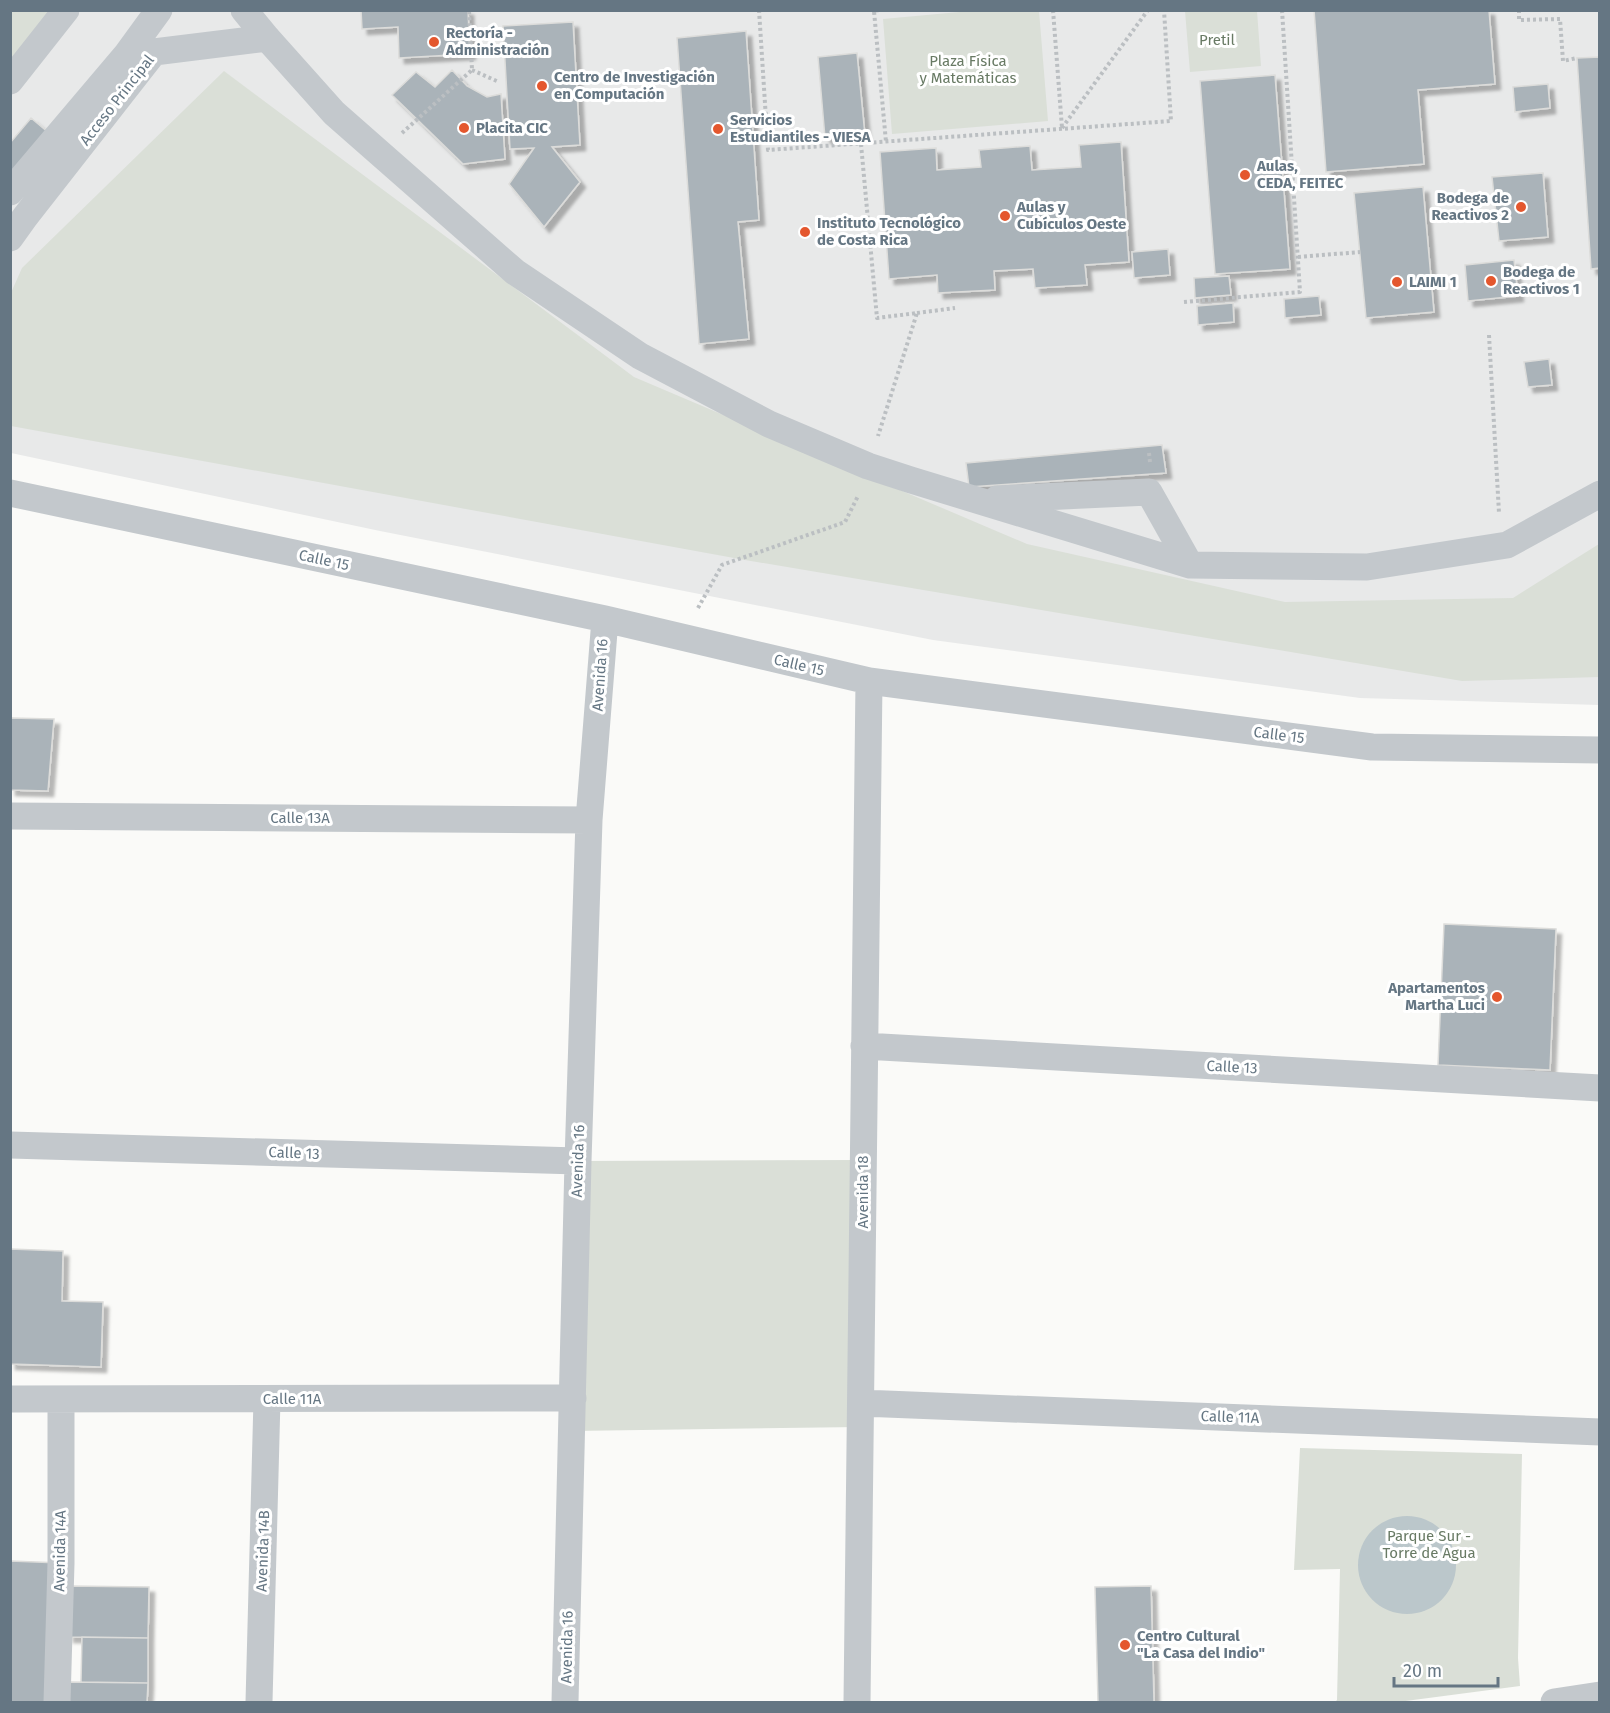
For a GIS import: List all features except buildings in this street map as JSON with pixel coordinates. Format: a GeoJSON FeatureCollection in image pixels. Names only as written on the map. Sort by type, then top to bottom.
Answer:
{"type":"FeatureCollection","features":[{"type":"Feature","properties":{"kind":"street"},"geometry":{"type":"LineString","coordinates":[[10,81],[66,10]]}},
{"type":"Feature","properties":{"kind":"street","name":"Acceso Principal"},"geometry":{"type":"LineString","coordinates":[[10,192],[127,54],[159,10]]}},
{"type":"Feature","properties":{"kind":"street"},"geometry":{"type":"LineString","coordinates":[[244,10],[334,113],[514,272],[640,356],[769,424],[868,466],[1190,565],[1367,567],[1507,545],[1599,494]]}},
{"type":"Feature","properties":{"kind":"street","name":"Acceso Principal"},"geometry":{"type":"LineString","coordinates":[[10,238],[154,52],[267,38]]}},
{"type":"Feature","properties":{"kind":"street"},"geometry":{"type":"LineString","coordinates":[[977,500],[1149,492],[1190,565]]}},
{"type":"Feature","properties":{"kind":"street","name":"Calle 15"},"geometry":{"type":"LineString","coordinates":[[10,493],[604,620],[869,681],[1372,747],[1599,750]]}},
{"type":"Feature","properties":{"kind":"street","name":"Avenida 16"},"geometry":{"type":"LineString","coordinates":[[566,1702],[578,1161],[589,820],[604,620]]}},
{"type":"Feature","properties":{"kind":"street","name":"Avenida 18"},"geometry":{"type":"LineString","coordinates":[[857,1702],[869,681]]}},
{"type":"Feature","properties":{"kind":"street","name":"Calle 13A"},"geometry":{"type":"LineString","coordinates":[[10,816],[589,820]]}},
{"type":"Feature","properties":{"kind":"street","name":"Calle 13"},"geometry":{"type":"LineString","coordinates":[[864,1046],[1599,1088]]}},
{"type":"Feature","properties":{"kind":"street","name":"Calle 13"},"geometry":{"type":"LineString","coordinates":[[10,1145],[578,1161]]}},
{"type":"Feature","properties":{"kind":"street","name":"Calle 11A"},"geometry":{"type":"LineString","coordinates":[[10,1399],[573,1398]]}},
{"type":"Feature","properties":{"kind":"street","name":"Avenida 14A"},"geometry":{"type":"LineString","coordinates":[[57,1702],[61,1563],[61,1399]]}},
{"type":"Feature","properties":{"kind":"street","name":"Avenida 14B"},"geometry":{"type":"LineString","coordinates":[[259,1702],[267,1399]]}},
{"type":"Feature","properties":{"kind":"street","name":"Calle 11A"},"geometry":{"type":"LineString","coordinates":[[861,1402],[1599,1432]]}},
{"type":"Feature","properties":{"kind":"street"},"geometry":{"type":"LineString","coordinates":[[1554,1702],[1599,1695]]}},
{"type":"Feature","properties":{"kind":"path"},"geometry":{"type":"LineString","coordinates":[[469,10],[472,70]]}},
{"type":"Feature","properties":{"kind":"path"},"geometry":{"type":"LineString","coordinates":[[759,10],[768,150],[1171,121],[1164,10]]}},
{"type":"Feature","properties":{"kind":"path"},"geometry":{"type":"LineString","coordinates":[[879,10],[874,11],[886,142]]}},
{"type":"Feature","properties":{"kind":"path"},"geometry":{"type":"LineString","coordinates":[[1053,10],[1062,129]]}},
{"type":"Feature","properties":{"kind":"path"},"geometry":{"type":"LineString","coordinates":[[1062,129],[1148,10]]}},
{"type":"Feature","properties":{"kind":"path"},"geometry":{"type":"LineString","coordinates":[[1184,302],[1300,292],[1282,10]]}},
{"type":"Feature","properties":{"kind":"path"},"geometry":{"type":"LineString","coordinates":[[1519,10],[1519,20],[1560,19],[1563,61],[1577,58]]}},
{"type":"Feature","properties":{"kind":"path"},"geometry":{"type":"LineString","coordinates":[[472,70],[499,82]]}},
{"type":"Feature","properties":{"kind":"path"},"geometry":{"type":"LineString","coordinates":[[401,134],[472,70]]}},
{"type":"Feature","properties":{"kind":"path"},"geometry":{"type":"LineString","coordinates":[[861,144],[877,318],[955,308]]}},
{"type":"Feature","properties":{"kind":"path"},"geometry":{"type":"LineString","coordinates":[[1298,257],[1360,252]]}},
{"type":"Feature","properties":{"kind":"path"},"geometry":{"type":"LineString","coordinates":[[876,443],[917,313]]}},
{"type":"Feature","properties":{"kind":"path"},"geometry":{"type":"LineString","coordinates":[[1489,335],[1500,517]]}},
{"type":"Feature","properties":{"kind":"path"},"geometry":{"type":"LineString","coordinates":[[681,637],[722,566],[845,522],[860,492]]}},
{"type":"Feature","properties":{"kind":"shaded area","name":"Instituto Tecnológico de Costa Rica"},"geometry":{"type":"Polygon","coordinates":[[[11,11],[1599,11],[1599,705],[1360,698],[933,640],[380,531],[11,453],[11,11]]]}},
{"type":"Feature","properties":{"kind":"shaded area"},"geometry":{"type":"Polygon","coordinates":[[[1407,1516],[1426,1520],[1442,1530],[1452,1546],[1456,1565],[1452,1584],[1442,1600],[1426,1610],[1407,1614],[1388,1610],[1372,1600],[1362,1584],[1358,1565],[1362,1546],[1372,1530],[1388,1520],[1407,1516]]]}},
{"type":"Feature","properties":{"kind":"green space","name":"Plaza Física y Matemáticas"},"geometry":{"type":"Polygon","coordinates":[[[981,10],[1039,11],[1048,121],[892,134],[883,19],[981,10]]]}},
{"type":"Feature","properties":{"kind":"green space"},"geometry":{"type":"Polygon","coordinates":[[[11,11],[55,11],[11,84],[11,11]]]}},
{"type":"Feature","properties":{"kind":"green space","name":"Pretil"},"geometry":{"type":"Polygon","coordinates":[[[1185,11],[1257,11],[1261,66],[1190,72],[1185,11]]]}},
{"type":"Feature","properties":{"kind":"green space"},"geometry":{"type":"Polygon","coordinates":[[[224,71],[634,377],[1027,544],[1285,602],[1513,598],[1599,544],[1599,677],[1462,681],[745,560],[11,426],[10,295],[22,268],[224,71]]]}},
{"type":"Feature","properties":{"kind":"green space"},"geometry":{"type":"Polygon","coordinates":[[[863,1160],[860,1427],[572,1431],[578,1161],[863,1160]]]}},
{"type":"Feature","properties":{"kind":"green space","name":"Parque Sur - Torre de Agua"},"geometry":{"type":"Polygon","coordinates":[[[1300,1448],[1522,1454],[1518,1658],[1520,1686],[1398,1702],[1335,1702],[1337,1700],[1340,1569],[1294,1570],[1300,1448]]]}},
{"type":"Feature","properties":{"kind":"place","name":"Rectoría - Administración"},"geometry":{"type":"Point","coordinates":[434,42]}},
{"type":"Feature","properties":{"kind":"place","name":"Centro de Investigación en Computación"},"geometry":{"type":"Point","coordinates":[542,86]}},
{"type":"Feature","properties":{"kind":"place","name":"Placita CIC"},"geometry":{"type":"Point","coordinates":[464,128]}},
{"type":"Feature","properties":{"kind":"place","name":"Servicios Estudiantiles - VIESA"},"geometry":{"type":"Point","coordinates":[718,129]}},
{"type":"Feature","properties":{"kind":"place","name":"Aulas, CEDA, FEITEC"},"geometry":{"type":"Point","coordinates":[1245,175]}},
{"type":"Feature","properties":{"kind":"place","name":"Bodega de Reactivos 2"},"geometry":{"type":"Point","coordinates":[1521,207]}},
{"type":"Feature","properties":{"kind":"place","name":"Aulas y Cubículos Oeste"},"geometry":{"type":"Point","coordinates":[1005,216]}},
{"type":"Feature","properties":{"kind":"place","name":"Instituto Tecnológico de Costa Rica"},"geometry":{"type":"Point","coordinates":[805,232]}},
{"type":"Feature","properties":{"kind":"place","name":"Bodega de Reactivos 1"},"geometry":{"type":"Point","coordinates":[1491,281]}},
{"type":"Feature","properties":{"kind":"place","name":"LAIMI 1"},"geometry":{"type":"Point","coordinates":[1397,282]}},
{"type":"Feature","properties":{"kind":"place","name":"Apartamentos Martha Luci"},"geometry":{"type":"Point","coordinates":[1497,997]}},
{"type":"Feature","properties":{"kind":"place","name":"Centro Cultural \"La Casa del Indio\""},"geometry":{"type":"Point","coordinates":[1125,1645]}}]}
